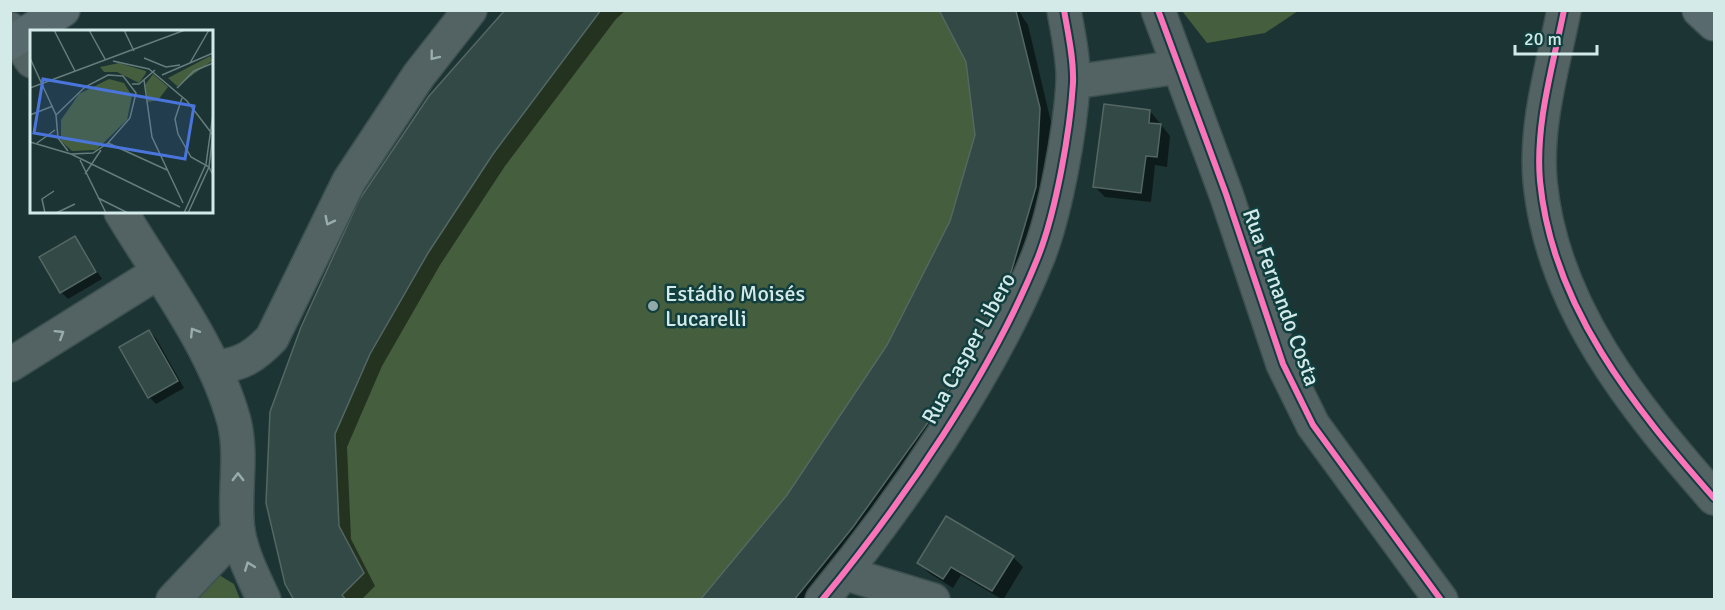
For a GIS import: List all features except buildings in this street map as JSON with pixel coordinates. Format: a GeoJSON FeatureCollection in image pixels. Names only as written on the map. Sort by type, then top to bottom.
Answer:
{"type":"FeatureCollection","features":[{"type":"Feature","properties":{"kind":"main road"},"geometry":{"type":"LineString","coordinates":[[36,30],[63,10]]}},
{"type":"Feature","properties":{"kind":"main road"},"geometry":{"type":"LineString","coordinates":[[1699,10],[1714,24]]}},
{"type":"Feature","properties":{"kind":"street"},"geometry":{"type":"LineString","coordinates":[[216,367],[234,365],[255,356],[272,338],[349,182],[418,75],[470,10]]}},
{"type":"Feature","properties":{"kind":"street","name":"Rua Casper Libero"},"geometry":{"type":"LineString","coordinates":[[822,600],[927,458],[1004,330],[1039,256],[1059,182],[1073,82],[1071,46],[1064,10]]}},
{"type":"Feature","properties":{"kind":"street","name":"Rua Fernando Costa"},"geometry":{"type":"LineString","coordinates":[[1158,10],[1226,194],[1283,364],[1308,415],[1441,600]]}},
{"type":"Feature","properties":{"kind":"street"},"geometry":{"type":"LineString","coordinates":[[1564,10],[1541,128],[1540,180],[1550,240],[1565,287],[1593,341],[1671,448],[1714,498]]}},
{"type":"Feature","properties":{"kind":"street"},"geometry":{"type":"LineString","coordinates":[[1073,82],[1179,67]]}},
{"type":"Feature","properties":{"kind":"street"},"geometry":{"type":"LineString","coordinates":[[122,213],[216,367],[234,423],[238,456],[238,531],[248,566],[264,600]]}},
{"type":"Feature","properties":{"kind":"street"},"geometry":{"type":"LineString","coordinates":[[10,365],[157,273]]}},
{"type":"Feature","properties":{"kind":"street"},"geometry":{"type":"LineString","coordinates":[[173,600],[238,531]]}},
{"type":"Feature","properties":{"kind":"street"},"geometry":{"type":"LineString","coordinates":[[844,573],[933,600]]}},
{"type":"Feature","properties":{"kind":"green space","name":"Estádio Moisés Lucarelli"},"geometry":{"type":"Polygon","coordinates":[[[505,11],[1016,11],[1040,108],[1007,286],[939,407],[853,527],[794,599],[294,599],[285,584],[266,503],[270,412],[301,327],[359,200],[429,96],[505,11]]]}},
{"type":"Feature","properties":{"kind":"green space"},"geometry":{"type":"Polygon","coordinates":[[[1182,11],[1298,11],[1265,33],[1207,43],[1182,11]]]}},
{"type":"Feature","properties":{"kind":"green space"},"geometry":{"type":"Polygon","coordinates":[[[219,575],[234,584],[240,599],[180,600],[219,575]]]}},
{"type":"Feature","properties":{"kind":"cycle path"},"geometry":{"type":"LineString","coordinates":[[822,600],[883,522],[943,436],[996,346],[1038,257],[1056,195],[1071,103],[1073,65],[1064,10]]}},
{"type":"Feature","properties":{"kind":"cycle path"},"geometry":{"type":"LineString","coordinates":[[1158,10],[1226,194],[1283,364],[1313,425],[1441,600]]}},
{"type":"Feature","properties":{"kind":"cycle path"},"geometry":{"type":"LineString","coordinates":[[1564,10],[1542,117],[1539,160],[1540,181],[1548,227],[1561,271],[1579,313],[1627,391],[1714,498]]}},
{"type":"Feature","properties":{"kind":"place","name":"Estádio Moisés Lucarelli"},"geometry":{"type":"Point","coordinates":[653,306]}}]}
